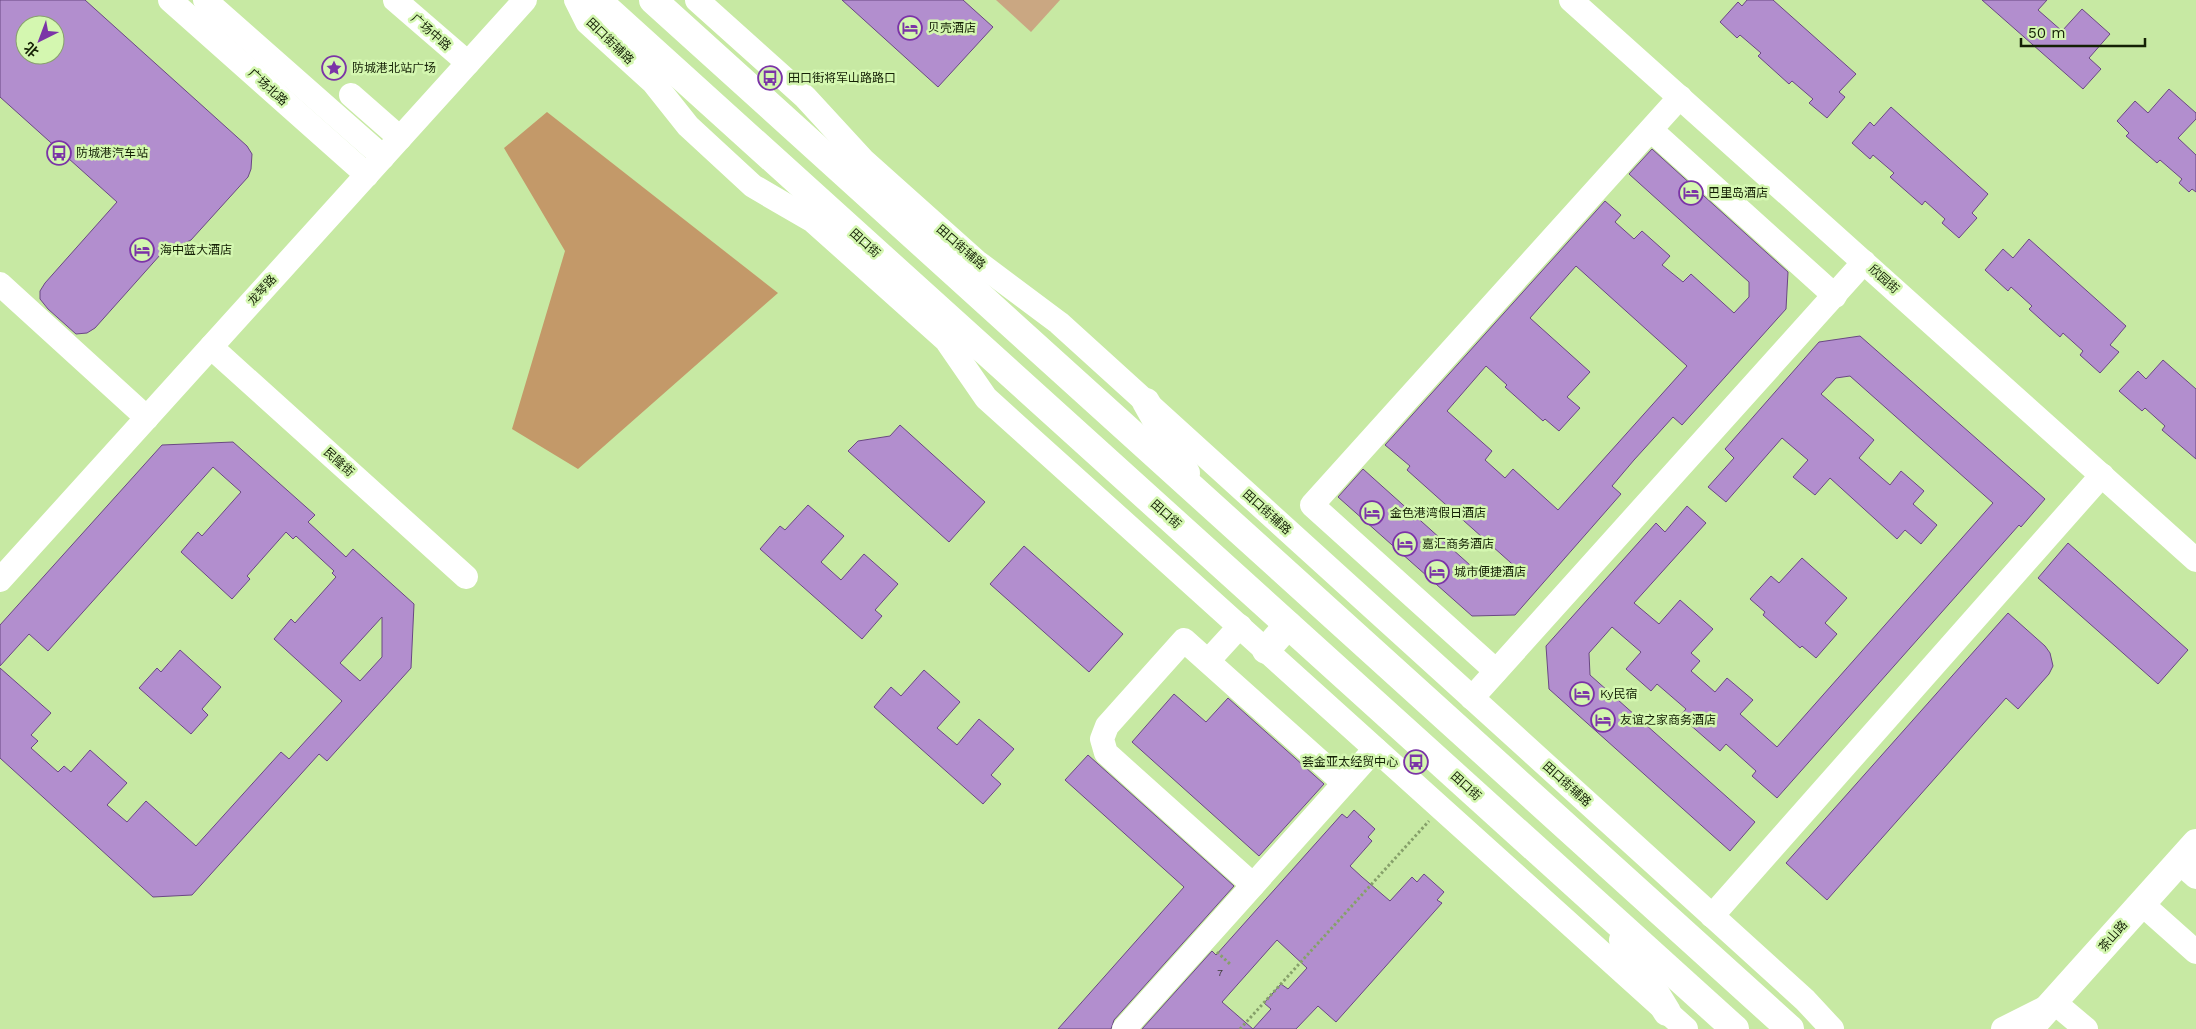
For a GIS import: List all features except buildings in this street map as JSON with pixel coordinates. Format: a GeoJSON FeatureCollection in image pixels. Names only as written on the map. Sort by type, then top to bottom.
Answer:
{"type":"FeatureCollection","features":[{"type":"Feature","properties":{"kind":"main road","name":"田口街"},"geometry":{"type":"LineString","coordinates":[[597,0],[1735,1029]]}},
{"type":"Feature","properties":{"kind":"main road"},"geometry":{"type":"LineString","coordinates":[[653,0],[1782,1022]]}},
{"type":"Feature","properties":{"kind":"main road"},"geometry":{"type":"LineString","coordinates":[[1146,402],[1198,494]]}},
{"type":"Feature","properties":{"kind":"main road"},"geometry":{"type":"LineString","coordinates":[[1266,650],[1288,625]]}},
{"type":"Feature","properties":{"kind":"main road","name":"茶山路"},"geometry":{"type":"LineString","coordinates":[[2029,1029],[2055,1003],[2142,904],[2190,860]]}},
{"type":"Feature","properties":{"kind":"main road"},"geometry":{"type":"LineString","coordinates":[[1606,913],[1676,1020]]}},
{"type":"Feature","properties":{"kind":"street","name":"广场北路"},"geometry":{"type":"LineString","coordinates":[[170,0],[366,175]]}},
{"type":"Feature","properties":{"kind":"street"},"geometry":{"type":"LineString","coordinates":[[205,0],[383,157]]}},
{"type":"Feature","properties":{"kind":"street","name":"广场中路"},"geometry":{"type":"LineString","coordinates":[[396,0],[468,63]]}},
{"type":"Feature","properties":{"kind":"street"},"geometry":{"type":"LineString","coordinates":[[419,0],[429,29]]}},
{"type":"Feature","properties":{"kind":"street","name":"龙琴路"},"geometry":{"type":"LineString","coordinates":[[0,580],[525,0]]}},
{"type":"Feature","properties":{"kind":"street","name":"田口街辅路"},"geometry":{"type":"LineString","coordinates":[[576,0],[587,22],[653,82],[688,126],[754,186],[813,221],[946,340],[986,398],[1676,1020]]}},
{"type":"Feature","properties":{"kind":"street","name":"田口街辅路"},"geometry":{"type":"LineString","coordinates":[[697,0],[805,97],[863,160],[976,261],[1059,323],[1804,1000],[1832,1029]]}},
{"type":"Feature","properties":{"kind":"street","name":"欣园街"},"geometry":{"type":"LineString","coordinates":[[1570,0],[2196,560]]}},
{"type":"Feature","properties":{"kind":"street"},"geometry":{"type":"LineString","coordinates":[[351,95],[400,138]]}},
{"type":"Feature","properties":{"kind":"street"},"geometry":{"type":"LineString","coordinates":[[1496,671],[1312,505],[1680,97]]}},
{"type":"Feature","properties":{"kind":"street"},"geometry":{"type":"LineString","coordinates":[[1651,130],[1835,296]]}},
{"type":"Feature","properties":{"kind":"street"},"geometry":{"type":"LineString","coordinates":[[1472,698],[1864,262]]}},
{"type":"Feature","properties":{"kind":"street"},"geometry":{"type":"LineString","coordinates":[[0,284],[147,418]]}},
{"type":"Feature","properties":{"kind":"street","name":"民隆街"},"geometry":{"type":"LineString","coordinates":[[211,347],[466,577]]}},
{"type":"Feature","properties":{"kind":"street"},"geometry":{"type":"LineString","coordinates":[[1712,916],[2102,475]]}},
{"type":"Feature","properties":{"kind":"street"},"geometry":{"type":"LineString","coordinates":[[1216,653],[1240,626]]}},
{"type":"Feature","properties":{"kind":"street"},"geometry":{"type":"LineString","coordinates":[[1253,885],[1106,753],[1102,739],[1107,726],[1184,640],[1216,653],[1350,777]]}},
{"type":"Feature","properties":{"kind":"street"},"geometry":{"type":"LineString","coordinates":[[1124,1029],[1375,748]]}},
{"type":"Feature","properties":{"kind":"street"},"geometry":{"type":"LineString","coordinates":[[2142,904],[2196,952]]}},
{"type":"Feature","properties":{"kind":"street"},"geometry":{"type":"LineString","coordinates":[[2003,1029],[2055,1003]]}},
{"type":"Feature","properties":{"kind":"street"},"geometry":{"type":"LineString","coordinates":[[2043,1029],[2055,1003]]}},
{"type":"Feature","properties":{"kind":"street"},"geometry":{"type":"LineString","coordinates":[[2055,1003],[2086,1029]]}},
{"type":"Feature","properties":{"kind":"street"},"geometry":{"type":"LineString","coordinates":[[1782,1022],[1805,1029]]}},
{"type":"Feature","properties":{"kind":"path"},"geometry":{"type":"LineString","coordinates":[[1240,1029],[1441,808]]}},
{"type":"Feature","properties":{"kind":"shaded area"},"geometry":{"type":"Polygon","coordinates":[[[996,0],[1060,0],[1031,32],[996,0]]]}},
{"type":"Feature","properties":{"kind":"shaded area"},"geometry":{"type":"Polygon","coordinates":[[[547,112],[778,293],[578,469],[512,429],[565,251],[504,148],[547,112]]]}},
{"type":"Feature","properties":{"kind":"place","name":"贝壳酒店"},"geometry":{"type":"Point","coordinates":[910,28]}},
{"type":"Feature","properties":{"kind":"place","name":"防城港北站广场"},"geometry":{"type":"Point","coordinates":[334,68]}},
{"type":"Feature","properties":{"kind":"place","name":"田口街将军山路路口"},"geometry":{"type":"Point","coordinates":[770,78]}},
{"type":"Feature","properties":{"kind":"place","name":"防城港汽车站"},"geometry":{"type":"Point","coordinates":[59,153]}},
{"type":"Feature","properties":{"kind":"place","name":"巴里岛酒店"},"geometry":{"type":"Point","coordinates":[1691,193]}},
{"type":"Feature","properties":{"kind":"place","name":"海中蓝大酒店"},"geometry":{"type":"Point","coordinates":[142,250]}},
{"type":"Feature","properties":{"kind":"place","name":"金色港湾假日酒店"},"geometry":{"type":"Point","coordinates":[1372,513]}},
{"type":"Feature","properties":{"kind":"place","name":"嘉汇商务酒店"},"geometry":{"type":"Point","coordinates":[1405,544]}},
{"type":"Feature","properties":{"kind":"place","name":"城市便捷酒店"},"geometry":{"type":"Point","coordinates":[1437,572]}},
{"type":"Feature","properties":{"kind":"place","name":"Ky民宿"},"geometry":{"type":"Point","coordinates":[1582,694]}},
{"type":"Feature","properties":{"kind":"place","name":"友谊之家商务酒店"},"geometry":{"type":"Point","coordinates":[1603,720]}},
{"type":"Feature","properties":{"kind":"place","name":"荟金亚太经贸中心"},"geometry":{"type":"Point","coordinates":[1416,762]}}]}
